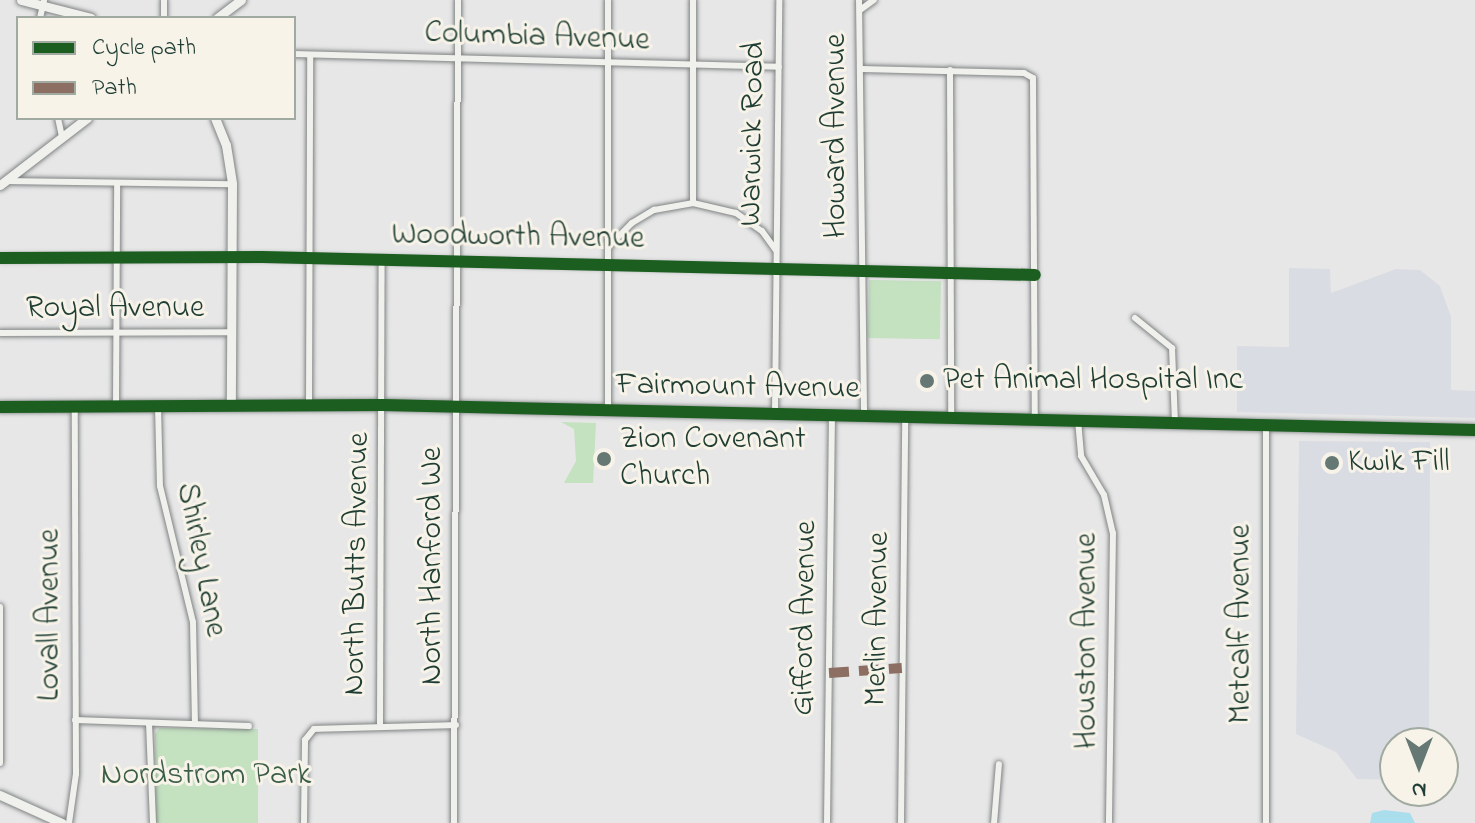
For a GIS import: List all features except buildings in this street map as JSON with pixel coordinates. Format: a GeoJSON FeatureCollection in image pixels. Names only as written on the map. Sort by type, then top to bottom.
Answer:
{"type":"FeatureCollection","features":[{"type":"Feature","properties":{"kind":"main road","name":"Fairmount Avenue"},"geometry":{"type":"LineString","coordinates":[[0,407],[383,405],[1475,430]]}},
{"type":"Feature","properties":{"kind":"street"},"geometry":{"type":"LineString","coordinates":[[21,0],[43,2],[85,16]]}},
{"type":"Feature","properties":{"kind":"street"},"geometry":{"type":"LineString","coordinates":[[220,16],[241,0]]}},
{"type":"Feature","properties":{"kind":"street","name":"North Hanford We"},"geometry":{"type":"LineString","coordinates":[[454,823],[458,0]]}},
{"type":"Feature","properties":{"kind":"street"},"geometry":{"type":"LineString","coordinates":[[608,0],[608,411]]}},
{"type":"Feature","properties":{"kind":"street"},"geometry":{"type":"LineString","coordinates":[[693,0],[693,203]]}},
{"type":"Feature","properties":{"kind":"street","name":"Warwick Road"},"geometry":{"type":"LineString","coordinates":[[775,413],[779,0]]}},
{"type":"Feature","properties":{"kind":"street","name":"Howard Avenue"},"geometry":{"type":"LineString","coordinates":[[859,0],[864,416]]}},
{"type":"Feature","properties":{"kind":"street"},"geometry":{"type":"LineString","coordinates":[[860,10],[874,0]]}},
{"type":"Feature","properties":{"kind":"street","name":"Columbia Avenue"},"geometry":{"type":"LineString","coordinates":[[296,54],[457,62],[779,67]]}},
{"type":"Feature","properties":{"kind":"street"},"geometry":{"type":"LineString","coordinates":[[309,404],[310,55]]}},
{"type":"Feature","properties":{"kind":"street"},"geometry":{"type":"LineString","coordinates":[[862,69],[950,70],[1032,76],[1035,420]]}},
{"type":"Feature","properties":{"kind":"street"},"geometry":{"type":"LineString","coordinates":[[950,70],[951,418]]}},
{"type":"Feature","properties":{"kind":"street"},"geometry":{"type":"LineString","coordinates":[[58,120],[62,137]]}},
{"type":"Feature","properties":{"kind":"street"},"geometry":{"type":"LineString","coordinates":[[2,183],[84,120]]}},
{"type":"Feature","properties":{"kind":"street"},"geometry":{"type":"LineString","coordinates":[[216,120],[226,145],[232,184],[231,405]]}},
{"type":"Feature","properties":{"kind":"street"},"geometry":{"type":"LineString","coordinates":[[2,183],[232,184]]}},
{"type":"Feature","properties":{"kind":"street"},"geometry":{"type":"LineString","coordinates":[[116,407],[117,184]]}},
{"type":"Feature","properties":{"kind":"street"},"geometry":{"type":"LineString","coordinates":[[608,247],[632,223],[654,210],[693,203],[736,213],[762,231],[776,250]]}},
{"type":"Feature","properties":{"kind":"street","name":"Woodworth Avenue"},"geometry":{"type":"LineString","coordinates":[[0,258],[309,259],[1035,275]]}},
{"type":"Feature","properties":{"kind":"street","name":"North Butts Avenue"},"geometry":{"type":"LineString","coordinates":[[380,724],[382,262]]}},
{"type":"Feature","properties":{"kind":"street"},"geometry":{"type":"LineString","coordinates":[[1135,318],[1172,348],[1175,423]]}},
{"type":"Feature","properties":{"kind":"street","name":"Royal Avenue"},"geometry":{"type":"LineString","coordinates":[[0,333],[231,332]]}},
{"type":"Feature","properties":{"kind":"street","name":"Lovall Avenue"},"geometry":{"type":"LineString","coordinates":[[69,823],[74,809],[75,406]]}},
{"type":"Feature","properties":{"kind":"street","name":"Shirley Lane"},"geometry":{"type":"LineString","coordinates":[[158,406],[160,486],[193,622],[195,723]]}},
{"type":"Feature","properties":{"kind":"street","name":"Gifford Avenue"},"geometry":{"type":"LineString","coordinates":[[827,823],[832,414]]}},
{"type":"Feature","properties":{"kind":"street","name":"Merlin Avenue"},"geometry":{"type":"LineString","coordinates":[[901,823],[905,417]]}},
{"type":"Feature","properties":{"kind":"street","name":"Houston Avenue"},"geometry":{"type":"LineString","coordinates":[[1078,420],[1081,456],[1104,495],[1113,533],[1109,823]]}},
{"type":"Feature","properties":{"kind":"street","name":"Metcalf Avenue"},"geometry":{"type":"LineString","coordinates":[[1266,426],[1266,823]]}},
{"type":"Feature","properties":{"kind":"street"},"geometry":{"type":"LineString","coordinates":[[0,607],[0,763]]}},
{"type":"Feature","properties":{"kind":"street"},"geometry":{"type":"LineString","coordinates":[[75,720],[249,726]]}},
{"type":"Feature","properties":{"kind":"street"},"geometry":{"type":"LineString","coordinates":[[149,723],[153,823]]}},
{"type":"Feature","properties":{"kind":"street"},"geometry":{"type":"LineString","coordinates":[[304,823],[310,734],[328,726],[456,725]]}},
{"type":"Feature","properties":{"kind":"street"},"geometry":{"type":"LineString","coordinates":[[994,823],[999,764]]}},
{"type":"Feature","properties":{"kind":"street"},"geometry":{"type":"LineString","coordinates":[[0,795],[62,823]]}},
{"type":"Feature","properties":{"kind":"shaded area"},"geometry":{"type":"Polygon","coordinates":[[[1289,268],[1330,269],[1331,293],[1396,269],[1420,270],[1440,286],[1451,317],[1451,390],[1475,391],[1475,418],[1237,412],[1237,346],[1289,347],[1289,268]]]}},
{"type":"Feature","properties":{"kind":"shaded area"},"geometry":{"type":"Polygon","coordinates":[[[1299,441],[1430,442],[1429,727],[1379,727],[1379,780],[1357,779],[1336,752],[1296,734],[1299,441]]]}},
{"type":"Feature","properties":{"kind":"green space"},"geometry":{"type":"Polygon","coordinates":[[[869,280],[941,281],[940,339],[868,338],[869,280]]]}},
{"type":"Feature","properties":{"kind":"green space"},"geometry":{"type":"Polygon","coordinates":[[[561,422],[596,423],[593,483],[564,483],[576,461],[574,429],[561,422]]]}},
{"type":"Feature","properties":{"kind":"green space","name":"Nordstrom Park"},"geometry":{"type":"Polygon","coordinates":[[[159,728],[258,729],[258,823],[156,823],[155,734],[159,728]]]}},
{"type":"Feature","properties":{"kind":"water"},"geometry":{"type":"Polygon","coordinates":[[[1384,810],[1410,813],[1415,823],[1370,823],[1372,813],[1384,810]]]}},
{"type":"Feature","properties":{"kind":"marked path"},"geometry":{"type":"LineString","coordinates":[[829,673],[902,668]]}},
{"type":"Feature","properties":{"kind":"cycle path"},"geometry":{"type":"LineString","coordinates":[[0,258],[262,257],[1035,275]]}},
{"type":"Feature","properties":{"kind":"cycle path"},"geometry":{"type":"LineString","coordinates":[[0,407],[383,405],[1475,430]]}},
{"type":"Feature","properties":{"kind":"place","name":"Pet Animal Hospital Inc"},"geometry":{"type":"Point","coordinates":[927,381]}},
{"type":"Feature","properties":{"kind":"place","name":"Zion Covenant Church"},"geometry":{"type":"Point","coordinates":[604,459]}},
{"type":"Feature","properties":{"kind":"place","name":"Kwik Fill"},"geometry":{"type":"Point","coordinates":[1332,463]}}]}
